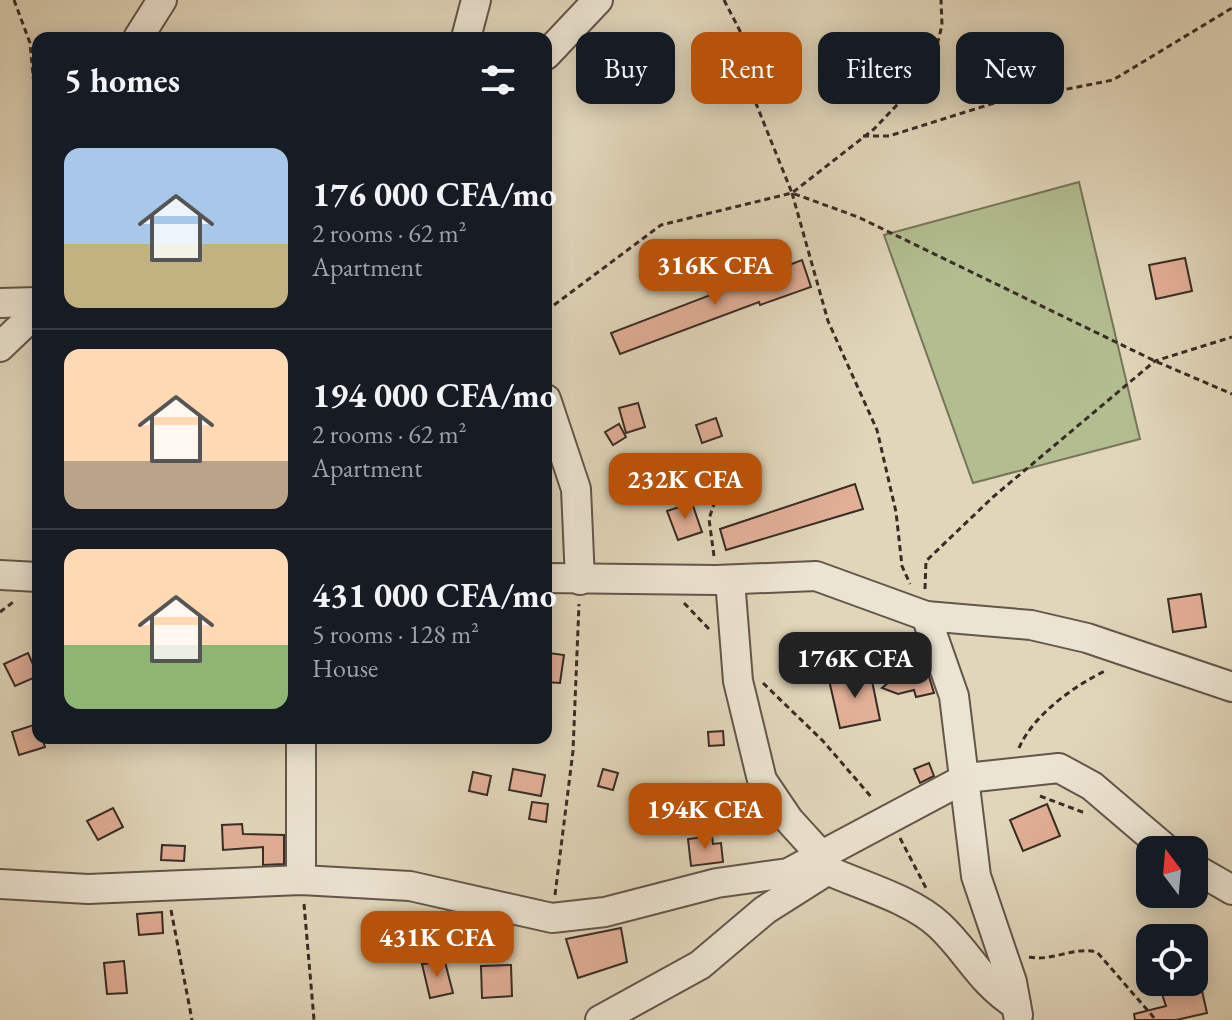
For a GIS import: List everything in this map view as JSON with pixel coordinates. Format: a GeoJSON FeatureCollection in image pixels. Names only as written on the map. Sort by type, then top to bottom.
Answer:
{"type":"FeatureCollection","features":[{"type":"Feature","properties":{"kind":"street"},"geometry":{"type":"LineString","coordinates":[[142,32],[162,0]]}},
{"type":"Feature","properties":{"kind":"street"},"geometry":{"type":"LineString","coordinates":[[467,32],[476,0]]}},
{"type":"Feature","properties":{"kind":"street"},"geometry":{"type":"LineString","coordinates":[[552,49],[598,0]]}},
{"type":"Feature","properties":{"kind":"street"},"geometry":{"type":"LineString","coordinates":[[0,303],[28,314],[0,347]]}},
{"type":"Feature","properties":{"kind":"street"},"geometry":{"type":"LineString","coordinates":[[552,417],[576,489],[580,580]]}},
{"type":"Feature","properties":{"kind":"street"},"geometry":{"type":"LineString","coordinates":[[0,575],[32,577]]}},
{"type":"Feature","properties":{"kind":"street"},"geometry":{"type":"LineString","coordinates":[[552,578],[723,580],[816,576],[926,616],[1031,625],[1087,638],[1232,687]]}},
{"type":"Feature","properties":{"kind":"street"},"geometry":{"type":"LineString","coordinates":[[723,580],[738,681],[762,780],[789,820],[829,856],[938,924],[991,989],[1017,1012]]}},
{"type":"Feature","properties":{"kind":"street"},"geometry":{"type":"LineString","coordinates":[[926,616],[954,696],[976,876],[1012,982],[1017,1012]]}},
{"type":"Feature","properties":{"kind":"street"},"geometry":{"type":"LineString","coordinates":[[301,744],[301,880]]}},
{"type":"Feature","properties":{"kind":"street"},"geometry":{"type":"LineString","coordinates":[[600,1020],[700,965],[829,856],[889,818],[966,778],[1018,782],[1059,768],[1092,786],[1151,836]]}},
{"type":"Feature","properties":{"kind":"street"},"geometry":{"type":"LineString","coordinates":[[0,884],[88,889],[167,888],[301,880],[410,886],[552,918],[605,912],[717,883],[788,873],[829,856]]}},
{"type":"Feature","properties":{"kind":"street"},"geometry":{"type":"LineString","coordinates":[[1208,876],[1232,890]]}},
{"type":"Feature","properties":{"kind":"path"},"geometry":{"type":"LineString","coordinates":[[14,0],[30,43],[32,64]]}},
{"type":"Feature","properties":{"kind":"path"},"geometry":{"type":"LineString","coordinates":[[724,0],[755,60],[755,101],[792,193],[828,321],[877,430],[896,512],[902,566],[926,616]]}},
{"type":"Feature","properties":{"kind":"path"},"geometry":{"type":"LineString","coordinates":[[552,307],[661,225],[792,193],[863,136],[917,84],[935,54],[942,25],[941,0]]}},
{"type":"Feature","properties":{"kind":"path"},"geometry":{"type":"LineString","coordinates":[[863,136],[889,136],[991,104],[1113,80],[1232,8]]}},
{"type":"Feature","properties":{"kind":"path"},"geometry":{"type":"LineString","coordinates":[[792,193],[858,217],[1155,361],[1232,394]]}},
{"type":"Feature","properties":{"kind":"path"},"geometry":{"type":"LineString","coordinates":[[926,616],[926,561],[993,497],[1155,361],[1232,337]]}},
{"type":"Feature","properties":{"kind":"path"},"geometry":{"type":"LineString","coordinates":[[723,580],[709,519],[726,468]]}},
{"type":"Feature","properties":{"kind":"path"},"geometry":{"type":"LineString","coordinates":[[552,918],[573,751],[580,580]]}},
{"type":"Feature","properties":{"kind":"path"},"geometry":{"type":"LineString","coordinates":[[662,580],[823,741],[889,818],[923,879],[938,924]]}},
{"type":"Feature","properties":{"kind":"path"},"geometry":{"type":"LineString","coordinates":[[1096,817],[1018,782],[1027,729],[1089,678],[1139,656]]}},
{"type":"Feature","properties":{"kind":"path"},"geometry":{"type":"LineString","coordinates":[[301,880],[314,1020]]}},
{"type":"Feature","properties":{"kind":"path"},"geometry":{"type":"LineString","coordinates":[[167,888],[192,1020]]}},
{"type":"Feature","properties":{"kind":"path"},"geometry":{"type":"LineString","coordinates":[[1025,957],[1041,960],[1085,949],[1097,952],[1156,1020]]}},
{"type":"Feature","properties":{"kind":"green space"},"geometry":{"type":"Polygon","coordinates":[[[1079,182],[1140,439],[973,483],[884,235],[1079,182]]]}},
{"type":"Feature","properties":{"kind":"building"},"geometry":{"type":"Polygon","coordinates":[[[1185,258],[1192,291],[1156,299],[1149,265],[1185,258]]]}},
{"type":"Feature","properties":{"kind":"building"},"geometry":{"type":"Polygon","coordinates":[[[802,260],[811,287],[760,305],[759,302],[620,354],[611,333],[802,260]]]}},
{"type":"Feature","properties":{"kind":"building"},"geometry":{"type":"Polygon","coordinates":[[[638,403],[645,427],[626,433],[619,408],[638,403]]]}},
{"type":"Feature","properties":{"kind":"building"},"geometry":{"type":"Polygon","coordinates":[[[716,418],[722,436],[702,443],[696,425],[716,418]]]}},
{"type":"Feature","properties":{"kind":"building"},"geometry":{"type":"Polygon","coordinates":[[[619,424],[626,437],[613,445],[605,432],[619,424]]]}},
{"type":"Feature","properties":{"kind":"building"},"geometry":{"type":"Polygon","coordinates":[[[855,484],[863,509],[726,550],[720,529],[855,484]]]}},
{"type":"Feature","properties":{"kind":"building"},"geometry":{"type":"Polygon","coordinates":[[[692,503],[702,532],[678,540],[667,511],[692,503]]]}},
{"type":"Feature","properties":{"kind":"building"},"geometry":{"type":"Polygon","coordinates":[[[1201,594],[1206,627],[1173,632],[1168,599],[1201,594]]]}},
{"type":"Feature","properties":{"kind":"building"},"geometry":{"type":"Polygon","coordinates":[[[28,653],[32,662],[32,679],[15,686],[4,664],[28,653]]]}},
{"type":"Feature","properties":{"kind":"building"},"geometry":{"type":"Polygon","coordinates":[[[552,653],[564,655],[560,683],[552,682],[552,653]]]}},
{"type":"Feature","properties":{"kind":"building"},"geometry":{"type":"Polygon","coordinates":[[[927,670],[934,693],[916,697],[914,690],[898,694],[882,688],[895,677],[927,670]]]}},
{"type":"Feature","properties":{"kind":"building"},"geometry":{"type":"Polygon","coordinates":[[[870,671],[880,720],[840,728],[829,680],[870,671]]]}},
{"type":"Feature","properties":{"kind":"building"},"geometry":{"type":"Polygon","coordinates":[[[32,726],[32,744],[44,744],[45,747],[19,755],[12,732],[32,726]]]}},
{"type":"Feature","properties":{"kind":"building"},"geometry":{"type":"Polygon","coordinates":[[[723,731],[724,745],[709,746],[708,732],[723,731]]]}},
{"type":"Feature","properties":{"kind":"building"},"geometry":{"type":"Polygon","coordinates":[[[929,763],[934,776],[920,783],[914,769],[929,763]]]}},
{"type":"Feature","properties":{"kind":"building"},"geometry":{"type":"Polygon","coordinates":[[[513,769],[545,775],[541,796],[509,790],[513,769]]]}},
{"type":"Feature","properties":{"kind":"building"},"geometry":{"type":"Polygon","coordinates":[[[603,769],[618,773],[613,790],[598,786],[603,769]]]}},
{"type":"Feature","properties":{"kind":"building"},"geometry":{"type":"Polygon","coordinates":[[[473,772],[491,776],[487,795],[469,791],[473,772]]]}},
{"type":"Feature","properties":{"kind":"building"},"geometry":{"type":"Polygon","coordinates":[[[532,802],[548,804],[546,822],[529,819],[532,802]]]}},
{"type":"Feature","properties":{"kind":"building"},"geometry":{"type":"Polygon","coordinates":[[[1047,804],[1060,836],[1023,851],[1010,820],[1047,804]]]}},
{"type":"Feature","properties":{"kind":"building"},"geometry":{"type":"Polygon","coordinates":[[[113,808],[123,827],[98,840],[87,821],[113,808]]]}},
{"type":"Feature","properties":{"kind":"building"},"geometry":{"type":"Polygon","coordinates":[[[242,824],[243,834],[284,835],[284,864],[263,865],[263,847],[223,850],[222,825],[242,824]]]}},
{"type":"Feature","properties":{"kind":"building"},"geometry":{"type":"Polygon","coordinates":[[[712,836],[713,844],[721,843],[723,862],[691,866],[688,839],[712,836]]]}},
{"type":"Feature","properties":{"kind":"building"},"geometry":{"type":"Polygon","coordinates":[[[162,845],[185,846],[184,861],[161,860],[162,845]]]}},
{"type":"Feature","properties":{"kind":"building"},"geometry":{"type":"Polygon","coordinates":[[[162,912],[163,933],[139,935],[137,914],[162,912]]]}},
{"type":"Feature","properties":{"kind":"building"},"geometry":{"type":"Polygon","coordinates":[[[621,928],[627,962],[578,978],[566,939],[621,928]]]}},
{"type":"Feature","properties":{"kind":"building"},"geometry":{"type":"Polygon","coordinates":[[[124,961],[127,993],[107,994],[104,963],[124,961]]]}},
{"type":"Feature","properties":{"kind":"building"},"geometry":{"type":"Polygon","coordinates":[[[445,962],[453,993],[430,998],[422,964],[445,962]]]}},
{"type":"Feature","properties":{"kind":"building"},"geometry":{"type":"Polygon","coordinates":[[[511,965],[512,996],[482,998],[481,966],[511,965]]]}},
{"type":"Feature","properties":{"kind":"building"},"geometry":{"type":"Polygon","coordinates":[[[1163,996],[1203,996],[1207,1013],[1176,1020],[1135,1020],[1134,1014],[1166,1006],[1163,996]]]}}]}
